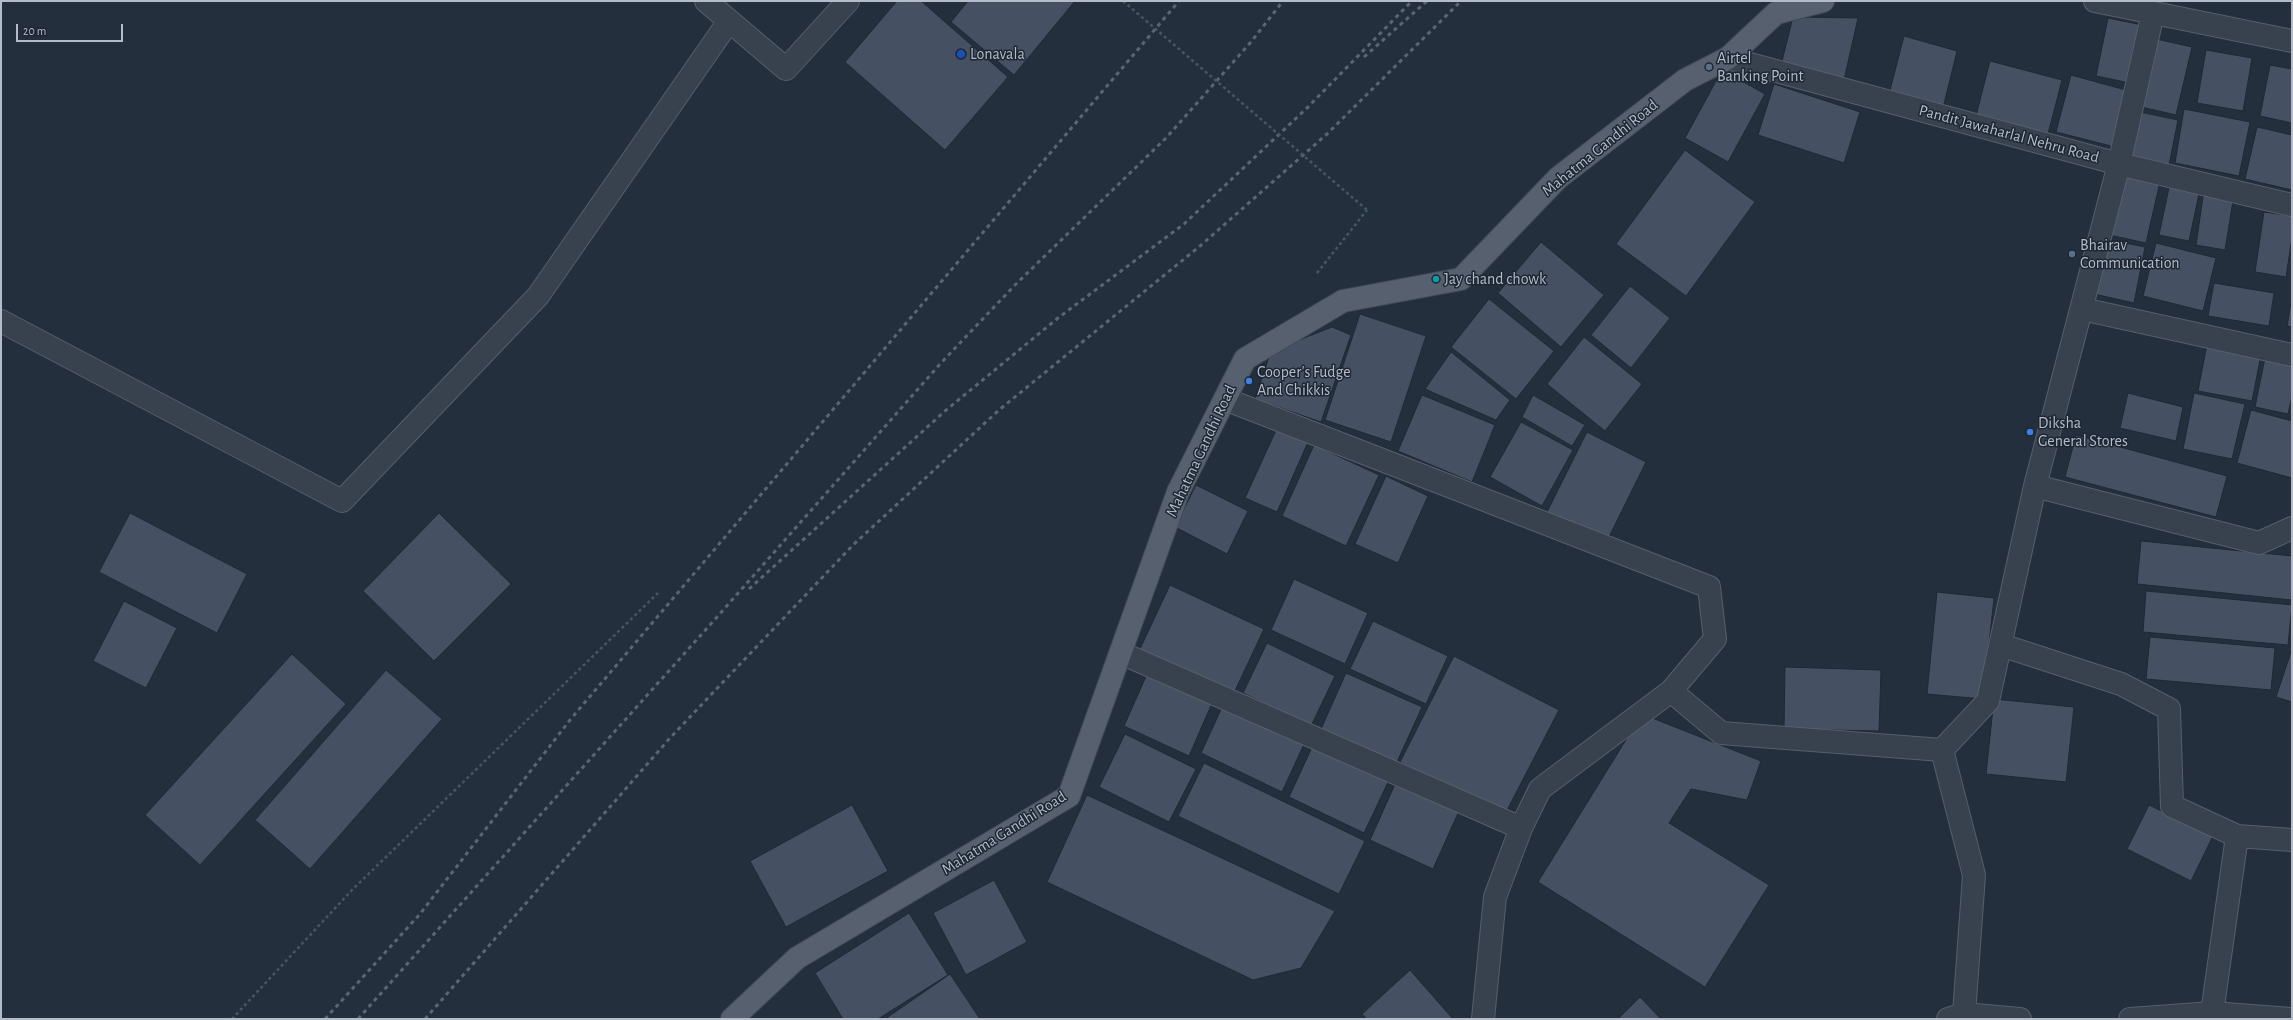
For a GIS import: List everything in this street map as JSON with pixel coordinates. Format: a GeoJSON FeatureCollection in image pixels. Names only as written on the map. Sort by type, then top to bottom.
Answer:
{"type":"FeatureCollection","features":[{"type":"Feature","properties":{"kind":"main road","name":"Mahatma Gandhi Road"},"geometry":{"type":"LineString","coordinates":[[732,1019],[797,958],[1069,796],[1178,492],[1245,359],[1343,301],[1461,279],[1558,178],[1684,80],[1728,58],[1776,13],[1823,1]]}},
{"type":"Feature","properties":{"kind":"street"},"geometry":{"type":"LineString","coordinates":[[706,1],[786,69],[848,1]]}},
{"type":"Feature","properties":{"kind":"street"},"geometry":{"type":"LineString","coordinates":[[2096,1],[2153,14],[2292,41]]}},
{"type":"Feature","properties":{"kind":"street"},"geometry":{"type":"LineString","coordinates":[[1942,750],[1988,702],[2035,486],[2119,164],[2153,14]]}},
{"type":"Feature","properties":{"kind":"street"},"geometry":{"type":"LineString","coordinates":[[1,321],[342,501],[538,296],[729,21]]}},
{"type":"Feature","properties":{"kind":"street","name":"Pandit Jawaharlal Nehru Road"},"geometry":{"type":"LineString","coordinates":[[1728,58],[2119,164],[2292,205]]}},
{"type":"Feature","properties":{"kind":"street"},"geometry":{"type":"LineString","coordinates":[[2082,309],[2292,354]]}},
{"type":"Feature","properties":{"kind":"street"},"geometry":{"type":"LineString","coordinates":[[1225,399],[1709,587],[1715,639],[1671,691],[1540,789],[1521,828],[1495,897],[1482,1019]]}},
{"type":"Feature","properties":{"kind":"street"},"geometry":{"type":"LineString","coordinates":[[2035,486],[2259,543],[2292,528]]}},
{"type":"Feature","properties":{"kind":"street"},"geometry":{"type":"LineString","coordinates":[[2001,645],[2121,684],[2169,709],[2172,806],[2237,836],[2292,840]]}},
{"type":"Feature","properties":{"kind":"street"},"geometry":{"type":"LineString","coordinates":[[1121,653],[1521,828]]}},
{"type":"Feature","properties":{"kind":"street"},"geometry":{"type":"LineString","coordinates":[[1671,691],[1721,733],[1942,750]]}},
{"type":"Feature","properties":{"kind":"street"},"geometry":{"type":"LineString","coordinates":[[1942,750],[1974,875],[1956,1016],[2020,1019]]}},
{"type":"Feature","properties":{"kind":"street"},"geometry":{"type":"LineString","coordinates":[[2212,1013],[2237,836]]}},
{"type":"Feature","properties":{"kind":"street"},"geometry":{"type":"LineString","coordinates":[[2130,1019],[2212,1013],[2291,1019]]}},
{"type":"Feature","properties":{"kind":"path"},"geometry":{"type":"LineString","coordinates":[[1123,1],[1367,210],[1317,273]]}},
{"type":"Feature","properties":{"kind":"path"},"geometry":{"type":"LineString","coordinates":[[232,1019],[352,890],[658,593]]}},
{"type":"Feature","properties":{"kind":"building"},"geometry":{"type":"Polygon","coordinates":[[[897,1],[921,1],[1008,77],[945,150],[845,62],[897,1]]]}},
{"type":"Feature","properties":{"kind":"building"},"geometry":{"type":"Polygon","coordinates":[[[968,1],[1075,1],[1014,75],[951,22],[968,1]]]}},
{"type":"Feature","properties":{"kind":"building"},"geometry":{"type":"Polygon","coordinates":[[[1793,17],[1858,18],[1844,80],[1781,65],[1793,17]]]}},
{"type":"Feature","properties":{"kind":"building"},"geometry":{"type":"Polygon","coordinates":[[[2108,18],[2147,26],[2135,84],[2096,76],[2108,18]]]}},
{"type":"Feature","properties":{"kind":"building"},"geometry":{"type":"Polygon","coordinates":[[[1904,36],[1957,51],[1943,108],[1889,94],[1904,36]]]}},
{"type":"Feature","properties":{"kind":"building"},"geometry":{"type":"Polygon","coordinates":[[[2156,39],[2192,47],[2176,115],[2141,107],[2156,39]]]}},
{"type":"Feature","properties":{"kind":"building"},"geometry":{"type":"Polygon","coordinates":[[[2206,50],[2252,58],[2243,111],[2197,103],[2206,50]]]}},
{"type":"Feature","properties":{"kind":"building"},"geometry":{"type":"Polygon","coordinates":[[[1990,61],[2062,80],[2047,138],[1975,120],[1990,61]]]}},
{"type":"Feature","properties":{"kind":"building"},"geometry":{"type":"Polygon","coordinates":[[[2270,65],[2292,69],[2292,123],[2260,116],[2270,65]]]}},
{"type":"Feature","properties":{"kind":"building"},"geometry":{"type":"Polygon","coordinates":[[[1722,70],[1765,94],[1728,162],[1685,138],[1722,70]]]}},
{"type":"Feature","properties":{"kind":"building"},"geometry":{"type":"Polygon","coordinates":[[[2071,75],[2133,92],[2119,148],[2056,132],[2071,75]]]}},
{"type":"Feature","properties":{"kind":"building"},"geometry":{"type":"Polygon","coordinates":[[[1774,84],[1860,112],[1844,163],[1758,135],[1774,84]]]}},
{"type":"Feature","properties":{"kind":"building"},"geometry":{"type":"Polygon","coordinates":[[[2184,109],[2250,122],[2239,176],[2175,163],[2184,109]]]}},
{"type":"Feature","properties":{"kind":"building"},"geometry":{"type":"Polygon","coordinates":[[[2140,112],[2178,120],[2169,165],[2131,158],[2140,112]]]}},
{"type":"Feature","properties":{"kind":"building"},"geometry":{"type":"Polygon","coordinates":[[[2257,127],[2292,135],[2292,190],[2245,179],[2257,127]]]}},
{"type":"Feature","properties":{"kind":"building"},"geometry":{"type":"Polygon","coordinates":[[[1685,150],[1755,202],[1686,296],[1616,244],[1685,150]]]}},
{"type":"Feature","properties":{"kind":"building"},"geometry":{"type":"Polygon","coordinates":[[[2122,174],[2160,182],[2146,243],[2109,235],[2122,174]]]}},
{"type":"Feature","properties":{"kind":"building"},"geometry":{"type":"Polygon","coordinates":[[[2170,183],[2200,189],[2189,241],[2159,235],[2170,183]]]}},
{"type":"Feature","properties":{"kind":"building"},"geometry":{"type":"Polygon","coordinates":[[[2204,190],[2234,194],[2225,250],[2196,245],[2204,190]]]}},
{"type":"Feature","properties":{"kind":"building"},"geometry":{"type":"Polygon","coordinates":[[[2264,212],[2292,216],[2292,237],[2286,277],[2255,272],[2264,212]]]}},
{"type":"Feature","properties":{"kind":"building"},"geometry":{"type":"Polygon","coordinates":[[[2106,239],[2145,247],[2134,303],[2094,294],[2106,239]]]}},
{"type":"Feature","properties":{"kind":"building"},"geometry":{"type":"Polygon","coordinates":[[[1541,242],[1604,295],[1561,347],[1498,293],[1541,242]]]}},
{"type":"Feature","properties":{"kind":"building"},"geometry":{"type":"Polygon","coordinates":[[[2156,243],[2216,258],[2203,311],[2143,296],[2156,243]]]}},
{"type":"Feature","properties":{"kind":"building"},"geometry":{"type":"Polygon","coordinates":[[[2214,283],[2274,293],[2269,326],[2208,316],[2214,283]]]}},
{"type":"Feature","properties":{"kind":"building"},"geometry":{"type":"Polygon","coordinates":[[[1630,286],[1670,318],[1631,368],[1591,335],[1630,286]]]}},
{"type":"Feature","properties":{"kind":"building"},"geometry":{"type":"Polygon","coordinates":[[[2292,297],[2292,327],[2287,326],[2292,297]]]}},
{"type":"Feature","properties":{"kind":"building"},"geometry":{"type":"Polygon","coordinates":[[[1489,299],[1554,351],[1516,399],[1451,347],[1489,299]]]}},
{"type":"Feature","properties":{"kind":"building"},"geometry":{"type":"Polygon","coordinates":[[[1360,314],[1426,336],[1391,442],[1325,420],[1360,314]]]}},
{"type":"Feature","properties":{"kind":"building"},"geometry":{"type":"Polygon","coordinates":[[[1332,327],[1351,335],[1321,422],[1255,399],[1271,351],[1332,327]]]}},
{"type":"Feature","properties":{"kind":"building"},"geometry":{"type":"Polygon","coordinates":[[[1584,337],[1642,384],[1605,431],[1547,384],[1584,337]]]}},
{"type":"Feature","properties":{"kind":"building"},"geometry":{"type":"Polygon","coordinates":[[[2208,339],[2262,350],[2252,401],[2198,391],[2208,339]]]}},
{"type":"Feature","properties":{"kind":"building"},"geometry":{"type":"Polygon","coordinates":[[[1451,352],[1510,400],[1496,420],[1425,389],[1451,352]]]}},
{"type":"Feature","properties":{"kind":"building"},"geometry":{"type":"Polygon","coordinates":[[[2266,353],[2292,359],[2292,396],[2288,414],[2255,407],[2266,353]]]}},
{"type":"Feature","properties":{"kind":"building"},"geometry":{"type":"Polygon","coordinates":[[[2128,393],[2183,407],[2176,441],[2120,428],[2128,393]]]}},
{"type":"Feature","properties":{"kind":"building"},"geometry":{"type":"Polygon","coordinates":[[[2194,393],[2245,404],[2232,459],[2183,449],[2194,393]]]}},
{"type":"Feature","properties":{"kind":"building"},"geometry":{"type":"Polygon","coordinates":[[[1422,395],[1495,425],[1472,482],[1398,451],[1422,395]]]}},
{"type":"Feature","properties":{"kind":"building"},"geometry":{"type":"Polygon","coordinates":[[[1533,395],[1585,425],[1572,446],[1522,417],[1533,395]]]}},
{"type":"Feature","properties":{"kind":"building"},"geometry":{"type":"Polygon","coordinates":[[[2251,410],[2292,421],[2292,478],[2237,463],[2251,410]]]}},
{"type":"Feature","properties":{"kind":"building"},"geometry":{"type":"Polygon","coordinates":[[[1521,422],[1573,450],[1542,506],[1490,477],[1521,422]]]}},
{"type":"Feature","properties":{"kind":"building"},"geometry":{"type":"Polygon","coordinates":[[[1278,426],[1309,440],[1277,512],[1245,498],[1278,426]]]}},
{"type":"Feature","properties":{"kind":"building"},"geometry":{"type":"Polygon","coordinates":[[[1587,432],[1646,462],[1606,543],[1546,514],[1587,432]]]}},
{"type":"Feature","properties":{"kind":"building"},"geometry":{"type":"Polygon","coordinates":[[[2076,435],[2227,476],[2216,517],[2065,477],[2076,435]]]}},
{"type":"Feature","properties":{"kind":"building"},"geometry":{"type":"Polygon","coordinates":[[[1314,445],[1379,475],[1346,546],[1282,516],[1314,445]]]}},
{"type":"Feature","properties":{"kind":"building"},"geometry":{"type":"Polygon","coordinates":[[[1386,476],[1428,496],[1398,563],[1355,544],[1386,476]]]}},
{"type":"Feature","properties":{"kind":"building"},"geometry":{"type":"Polygon","coordinates":[[[1196,485],[1248,511],[1227,554],[1175,527],[1196,485]]]}},
{"type":"Feature","properties":{"kind":"building"},"geometry":{"type":"Polygon","coordinates":[[[130,513],[247,574],[217,633],[99,572],[130,513]]]}},
{"type":"Feature","properties":{"kind":"building"},"geometry":{"type":"Polygon","coordinates":[[[439,513],[511,584],[434,661],[363,591],[439,513]]]}},
{"type":"Feature","properties":{"kind":"building"},"geometry":{"type":"Polygon","coordinates":[[[2141,541],[2292,556],[2292,600],[2137,584],[2141,541]]]}},
{"type":"Feature","properties":{"kind":"building"},"geometry":{"type":"Polygon","coordinates":[[[1294,579],[1368,613],[1345,664],[1271,630],[1294,579]]]}},
{"type":"Feature","properties":{"kind":"building"},"geometry":{"type":"Polygon","coordinates":[[[1170,585],[1264,629],[1233,695],[1139,651],[1170,585]]]}},
{"type":"Feature","properties":{"kind":"building"},"geometry":{"type":"Polygon","coordinates":[[[2146,591],[2292,605],[2288,645],[2143,632],[2146,591]]]}},
{"type":"Feature","properties":{"kind":"building"},"geometry":{"type":"Polygon","coordinates":[[[1937,592],[1994,598],[1983,699],[1927,694],[1937,592]]]}},
{"type":"Feature","properties":{"kind":"building"},"geometry":{"type":"Polygon","coordinates":[[[124,601],[177,628],[146,688],[93,661],[124,601]]]}},
{"type":"Feature","properties":{"kind":"building"},"geometry":{"type":"Polygon","coordinates":[[[1373,621],[1448,656],[1426,704],[1350,669],[1373,621]]]}},
{"type":"Feature","properties":{"kind":"building"},"geometry":{"type":"Polygon","coordinates":[[[2150,637],[2275,648],[2271,690],[2146,679],[2150,637]]]}},
{"type":"Feature","properties":{"kind":"building"},"geometry":{"type":"Polygon","coordinates":[[[1267,643],[1335,676],[1311,726],[1243,693],[1267,643]]]}},
{"type":"Feature","properties":{"kind":"building"},"geometry":{"type":"Polygon","coordinates":[[[2292,649],[2292,702],[2276,697],[2292,649]]]}},
{"type":"Feature","properties":{"kind":"building"},"geometry":{"type":"Polygon","coordinates":[[[292,654],[346,704],[200,865],[145,815],[292,654]]]}},
{"type":"Feature","properties":{"kind":"building"},"geometry":{"type":"Polygon","coordinates":[[[1454,656],[1559,710],[1504,816],[1400,762],[1454,656]]]}},
{"type":"Feature","properties":{"kind":"building"},"geometry":{"type":"Polygon","coordinates":[[[1785,667],[1881,670],[1879,731],[1784,729],[1785,667]]]}},
{"type":"Feature","properties":{"kind":"building"},"geometry":{"type":"Polygon","coordinates":[[[386,670],[442,719],[310,869],[255,820],[386,670]]]}},
{"type":"Feature","properties":{"kind":"building"},"geometry":{"type":"Polygon","coordinates":[[[1148,672],[1213,701],[1189,756],[1124,726],[1148,672]]]}},
{"type":"Feature","properties":{"kind":"building"},"geometry":{"type":"Polygon","coordinates":[[[1346,673],[1422,707],[1396,764],[1321,729],[1346,673]]]}},
{"type":"Feature","properties":{"kind":"building"},"geometry":{"type":"Polygon","coordinates":[[[1994,699],[2074,707],[2066,782],[1986,774],[1994,699]]]}},
{"type":"Feature","properties":{"kind":"building"},"geometry":{"type":"Polygon","coordinates":[[[1224,703],[1305,742],[1282,792],[1201,753],[1224,703]]]}},
{"type":"Feature","properties":{"kind":"building"},"geometry":{"type":"Polygon","coordinates":[[[1642,714],[1761,761],[1747,800],[1691,789],[1669,823],[1769,885],[1705,987],[1538,882],[1642,714]]]}},
{"type":"Feature","properties":{"kind":"building"},"geometry":{"type":"Polygon","coordinates":[[[1125,734],[1196,769],[1169,822],[1099,787],[1125,734]]]}},
{"type":"Feature","properties":{"kind":"building"},"geometry":{"type":"Polygon","coordinates":[[[1314,743],[1390,778],[1364,833],[1289,797],[1314,743]]]}},
{"type":"Feature","properties":{"kind":"building"},"geometry":{"type":"Polygon","coordinates":[[[1204,763],[1365,841],[1339,894],[1178,816],[1204,763]]]}},
{"type":"Feature","properties":{"kind":"building"},"geometry":{"type":"Polygon","coordinates":[[[1396,782],[1459,811],[1433,869],[1370,840],[1396,782]]]}},
{"type":"Feature","properties":{"kind":"building"},"geometry":{"type":"Polygon","coordinates":[[[1087,795],[1335,911],[1301,968],[1253,980],[1047,882],[1087,795]]]}},
{"type":"Feature","properties":{"kind":"building"},"geometry":{"type":"Polygon","coordinates":[[[852,805],[888,871],[786,927],[750,861],[852,805]]]}},
{"type":"Feature","properties":{"kind":"building"},"geometry":{"type":"Polygon","coordinates":[[[2149,805],[2213,836],[2191,881],[2127,849],[2149,805]]]}},
{"type":"Feature","properties":{"kind":"building"},"geometry":{"type":"Polygon","coordinates":[[[994,880],[1027,942],[966,975],[933,913],[994,880]]]}},
{"type":"Feature","properties":{"kind":"building"},"geometry":{"type":"Polygon","coordinates":[[[909,913],[948,975],[878,1019],[843,1019],[815,973],[909,913]]]}},
{"type":"Feature","properties":{"kind":"building"},"geometry":{"type":"Polygon","coordinates":[[[1410,970],[1453,1019],[1367,1019],[1362,1014],[1410,970]]]}},
{"type":"Feature","properties":{"kind":"building"},"geometry":{"type":"Polygon","coordinates":[[[950,974],[980,1019],[885,1019],[950,974]]]}},
{"type":"Feature","properties":{"kind":"building"},"geometry":{"type":"Polygon","coordinates":[[[1640,997],[1661,1019],[1618,1019],[1640,997]]]}},
{"type":"Feature","properties":{"kind":"railway"},"geometry":{"type":"LineString","coordinates":[[325,1019],[420,914],[570,720],[1179,1]]}},
{"type":"Feature","properties":{"kind":"railway"},"geometry":{"type":"LineString","coordinates":[[358,1019],[717,617],[940,364],[1015,285],[1166,138],[1251,42],[1283,1]]}},
{"type":"Feature","properties":{"kind":"railway"},"geometry":{"type":"LineString","coordinates":[[749,589],[945,411],[1058,318],[1184,224],[1307,108],[1412,1]]}},
{"type":"Feature","properties":{"kind":"railway"},"geometry":{"type":"LineString","coordinates":[[1364,57],[1427,1]]}},
{"type":"Feature","properties":{"kind":"railway"},"geometry":{"type":"LineString","coordinates":[[425,1019],[670,738],[853,545],[999,410],[1200,246],[1327,134],[1461,1]]}},
{"type":"Feature","properties":{"kind":"place","name":"Lonavala"},"geometry":{"type":"Point","coordinates":[961,54]}},
{"type":"Feature","properties":{"kind":"place","name":"Airtel Banking Point"},"geometry":{"type":"Point","coordinates":[1709,67]}},
{"type":"Feature","properties":{"kind":"place","name":"Bhairav Communication"},"geometry":{"type":"Point","coordinates":[2072,254]}},
{"type":"Feature","properties":{"kind":"place","name":"Jay chand chowk"},"geometry":{"type":"Point","coordinates":[1436,279]}},
{"type":"Feature","properties":{"kind":"place","name":"Cooper's Fudge And Chikkis"},"geometry":{"type":"Point","coordinates":[1249,381]}},
{"type":"Feature","properties":{"kind":"place","name":"Diksha General Stores"},"geometry":{"type":"Point","coordinates":[2030,432]}}]}
